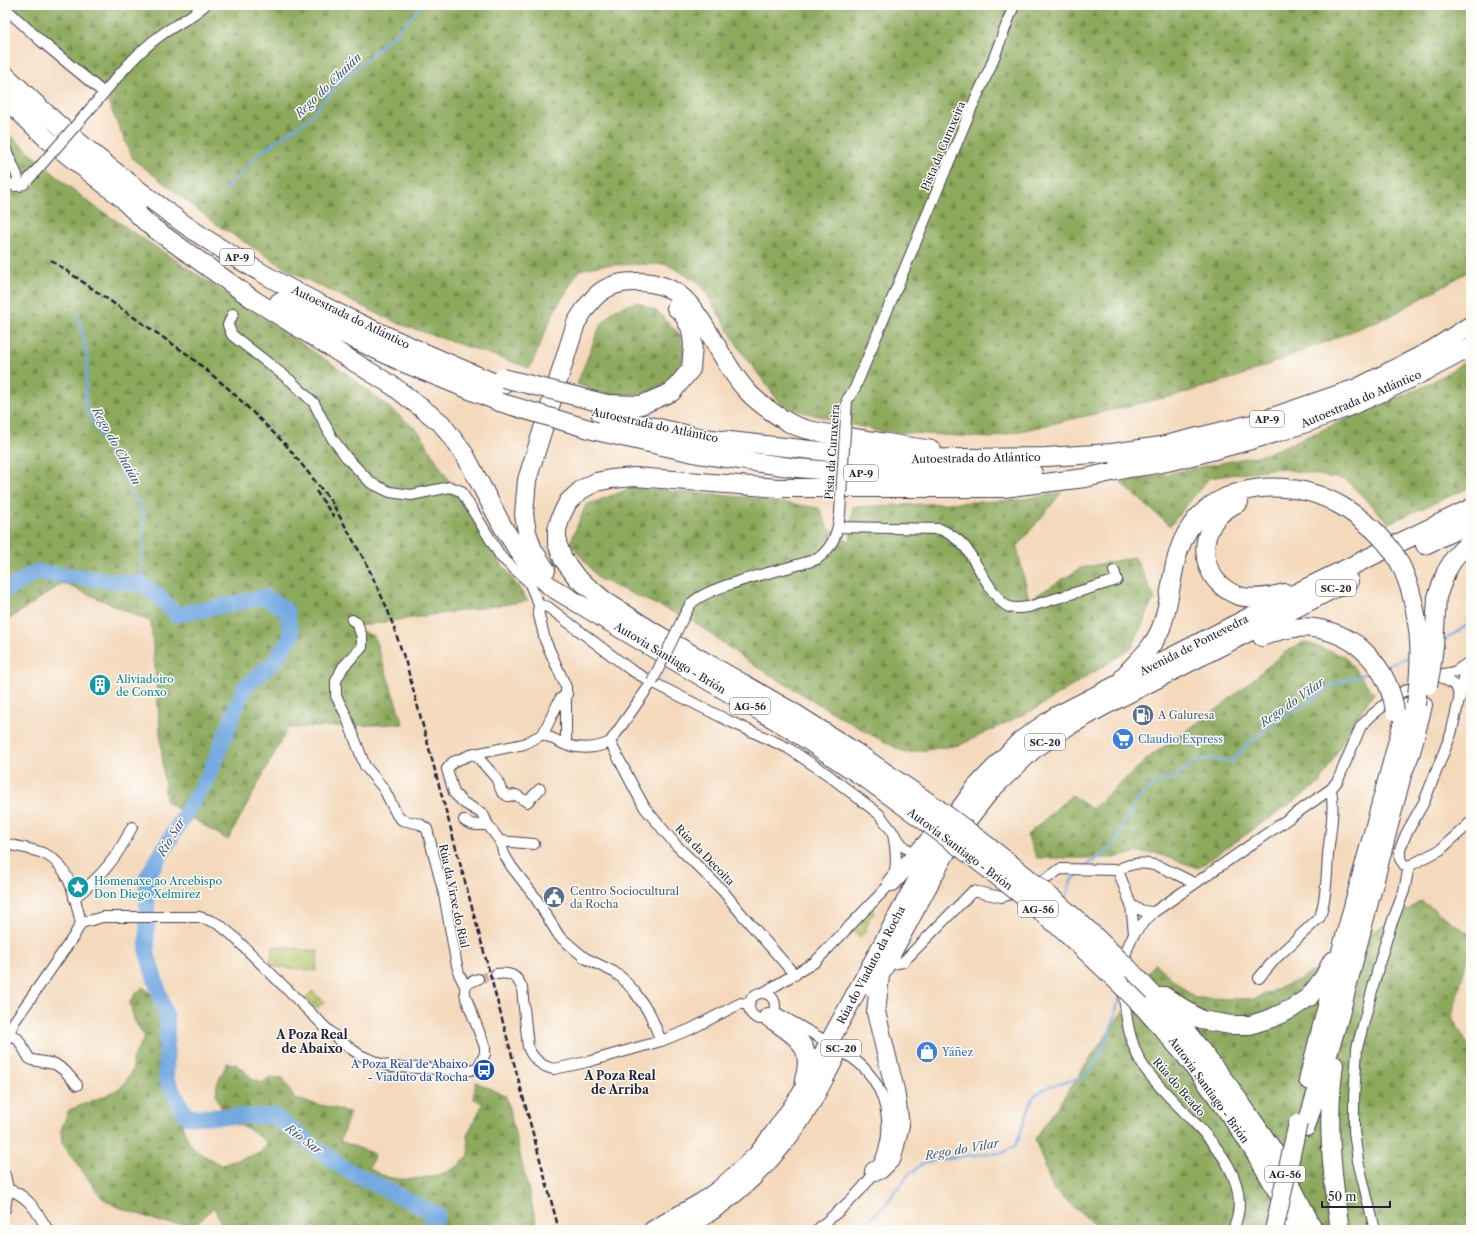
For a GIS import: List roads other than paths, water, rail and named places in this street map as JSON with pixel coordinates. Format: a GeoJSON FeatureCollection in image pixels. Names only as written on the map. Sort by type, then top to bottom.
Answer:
{"type":"FeatureCollection","features":[{"type":"Feature","properties":{"kind":"highway","name":"Autoestrada do Atlántico"},"geometry":{"type":"LineString","coordinates":[[5,75],[74,139],[185,224],[229,253],[301,294],[398,342],[501,388]]}},
{"type":"Feature","properties":{"kind":"highway","name":"Autoestrada do Atlántico"},"geometry":{"type":"LineString","coordinates":[[5,98],[48,138],[127,204],[258,290],[295,311],[404,363],[601,416],[703,438],[893,459],[1046,457],[1112,453],[1161,446],[1252,424],[1357,388],[1432,350],[1471,325]]}},
{"type":"Feature","properties":{"kind":"highway","name":"Autovía Santiago - Brión"},"geometry":{"type":"LineString","coordinates":[[127,204],[149,225],[254,300],[393,386],[441,423],[465,455],[503,527],[521,555],[535,572],[551,587],[792,730],[869,781],[931,815],[1000,856],[1074,917],[1144,983],[1183,1027],[1232,1089],[1273,1150],[1314,1230]]}},
{"type":"Feature","properties":{"kind":"highway"},"geometry":{"type":"LineString","coordinates":[[569,597],[542,566],[533,550],[527,532],[524,514],[527,480],[576,323],[589,303],[602,291],[616,285],[626,282],[656,283],[674,291],[688,303],[732,372],[748,393],[766,408],[788,422],[814,431],[984,459]]}},
{"type":"Feature","properties":{"kind":"highway"},"geometry":{"type":"LineString","coordinates":[[501,388],[601,416],[641,405],[672,392],[691,369],[693,345],[691,329],[682,312],[664,298],[652,292],[628,292],[618,295],[606,302],[596,310],[582,328],[537,482],[534,512],[536,527],[544,551],[554,568],[582,592],[632,623],[655,633]]}},
{"type":"Feature","properties":{"kind":"highway","name":"Autoestrada do Atlántico"},"geometry":{"type":"LineString","coordinates":[[601,416],[698,454],[797,468],[879,475],[1004,475],[1129,468],[1197,455],[1258,439],[1325,416],[1423,373],[1471,348]]}},
{"type":"Feature","properties":{"kind":"highway"},"geometry":{"type":"LineString","coordinates":[[655,633],[592,590],[578,578],[563,559],[557,543],[557,530],[561,516],[568,502],[572,498],[581,490],[596,482],[635,477],[778,488],[1003,488],[1085,478],[1129,468]]}},
{"type":"Feature","properties":{"kind":"highway"},"geometry":{"type":"LineString","coordinates":[[1116,685],[1147,652],[1153,643],[1164,618],[1180,547],[1188,529],[1201,513],[1224,498],[1255,489],[1279,488],[1300,490],[1336,502],[1354,514],[1370,533],[1388,560],[1406,604],[1412,645],[1410,707],[1414,740],[1397,770],[1344,940],[1302,1125],[1274,1230]]}},
{"type":"Feature","properties":{"kind":"highway"},"geometry":{"type":"LineString","coordinates":[[1302,590],[1266,597],[1241,597],[1217,582],[1209,569],[1205,556],[1205,544],[1213,523],[1222,512],[1239,502],[1277,497],[1316,504],[1370,533]]}},
{"type":"Feature","properties":{"kind":"highway","name":"Avenida de Pontevedra"},"geometry":{"type":"LineString","coordinates":[[954,828],[964,803],[976,787],[1020,741],[1056,716],[1302,590],[1471,508]]}},
{"type":"Feature","properties":{"kind":"highway","name":"Avenida de Pontevedra"},"geometry":{"type":"LineString","coordinates":[[954,828],[1033,750],[1067,727],[1355,578],[1471,523]]}},
{"type":"Feature","properties":{"kind":"highway"},"geometry":{"type":"LineString","coordinates":[[1283,1230],[1302,1125],[1339,1018],[1397,770],[1410,707],[1431,670],[1437,597],[1446,572],[1455,557],[1471,540]]}},
{"type":"Feature","properties":{"kind":"highway"},"geometry":{"type":"LineString","coordinates":[[1204,656],[1216,658],[1282,629],[1302,627],[1330,631],[1357,645],[1377,664],[1384,676],[1393,700],[1410,707]]}},
{"type":"Feature","properties":{"kind":"highway","name":"Autovía Santiago - Brión"},"geometry":{"type":"LineString","coordinates":[[655,633],[796,714],[860,755],[1083,948],[1141,1005],[1182,1052],[1222,1105],[1248,1144],[1273,1185],[1297,1230]]}},
{"type":"Feature","properties":{"kind":"highway"},"geometry":{"type":"LineString","coordinates":[[892,882],[929,842],[952,809],[964,803]]}},
{"type":"Feature","properties":{"kind":"highway","name":"Rúa do Viaduto da Rocha"},"geometry":{"type":"LineString","coordinates":[[680,1230],[704,1217],[737,1192],[756,1175],[774,1156],[809,1107],[944,856],[954,828]]}},
{"type":"Feature","properties":{"kind":"highway","name":"Rúa do Viaduto da Rocha"},"geometry":{"type":"LineString","coordinates":[[653,1230],[702,1202],[722,1188],[771,1137],[800,1096],[909,895],[954,828]]}},
{"type":"Feature","properties":{"kind":"highway"},"geometry":{"type":"LineString","coordinates":[[1144,983],[1171,1002],[1201,1020],[1231,1025],[1250,1025],[1285,1012],[1309,996],[1324,977],[1344,940]]}},
{"type":"Feature","properties":{"kind":"highway"},"geometry":{"type":"LineString","coordinates":[[874,1171],[880,1170],[892,1158],[900,1125],[895,1090],[876,1012],[883,970]]}},
{"type":"Feature","properties":{"kind":"highway"},"geometry":{"type":"LineString","coordinates":[[771,1014],[795,1036],[802,1044],[806,1053],[808,1068],[800,1096]]}},
{"type":"Feature","properties":{"kind":"highway"},"geometry":{"type":"LineString","coordinates":[[1339,1018],[1331,1084],[1330,1137],[1332,1174],[1340,1230]]}},
{"type":"Feature","properties":{"kind":"street"},"geometry":{"type":"LineString","coordinates":[[24,183],[126,67],[153,41],[205,5]]}},
{"type":"Feature","properties":{"kind":"street","name":"Pista da Curuxeira"},"geometry":{"type":"LineString","coordinates":[[610,742],[652,682],[690,605],[698,598],[735,583],[817,559],[825,554],[835,538],[839,527],[847,400],[855,388],[922,225],[990,68],[1014,5]]}},
{"type":"Feature","properties":{"kind":"street"},"geometry":{"type":"LineString","coordinates":[[5,8],[101,96]]}},
{"type":"Feature","properties":{"kind":"street"},"geometry":{"type":"LineString","coordinates":[[5,148],[17,175],[24,183]]}},
{"type":"Feature","properties":{"kind":"street"},"geometry":{"type":"LineString","coordinates":[[5,182],[24,183]]}},
{"type":"Feature","properties":{"kind":"street"},"geometry":{"type":"LineString","coordinates":[[234,314],[228,325],[232,335],[291,381],[314,403],[332,438],[347,458],[371,483],[390,492],[411,495],[450,487],[461,491],[501,557],[528,582],[539,605],[538,611],[545,640],[566,686],[566,745]]}},
{"type":"Feature","properties":{"kind":"street"},"geometry":{"type":"LineString","coordinates":[[839,527],[940,530],[948,533],[964,546],[990,587],[1001,600],[1008,606],[1017,608],[1028,607],[1117,580],[1114,571]]}},
{"type":"Feature","properties":{"kind":"street"},"geometry":{"type":"LineString","coordinates":[[539,605],[548,607],[631,670],[729,721],[788,748],[827,774],[879,814],[904,847],[912,851],[919,852]]}},
{"type":"Feature","properties":{"kind":"street","name":"Rúa da Virxe do Rial"},"geometry":{"type":"LineString","coordinates":[[352,620],[357,623],[362,637],[362,647],[343,667],[336,680],[336,696],[346,713],[365,766],[384,789],[397,815],[402,820],[420,824],[427,829],[444,894],[456,962],[459,974],[465,986]]}},
{"type":"Feature","properties":{"kind":"street"},"geometry":{"type":"LineString","coordinates":[[1259,978],[1276,958],[1320,917],[1326,878],[1333,803],[1331,789],[1338,780],[1361,726],[1398,694],[1438,675],[1450,673],[1467,664]]}},
{"type":"Feature","properties":{"kind":"street"},"geometry":{"type":"LineString","coordinates":[[1467,664],[1451,734],[1424,802],[1406,834],[1400,849],[1400,859],[1404,866],[1409,866],[1440,850],[1471,822]]}},
{"type":"Feature","properties":{"kind":"street"},"geometry":{"type":"LineString","coordinates":[[1438,675],[1456,686],[1460,698]]}},
{"type":"Feature","properties":{"kind":"street"},"geometry":{"type":"LineString","coordinates":[[567,694],[560,700],[543,734],[524,744],[494,751],[474,753],[453,762],[447,769],[454,793],[464,802],[483,814],[488,825],[500,841],[510,866],[535,897],[559,936],[586,958],[614,972],[622,978],[638,996],[650,1014],[661,1041]]}},
{"type":"Feature","properties":{"kind":"street"},"geometry":{"type":"LineString","coordinates":[[543,734],[566,745],[578,748],[603,746],[610,742]]}},
{"type":"Feature","properties":{"kind":"street","name":"Rúa da Decoita"},"geometry":{"type":"LineString","coordinates":[[610,742],[645,808],[676,845],[723,890],[739,911],[796,974]]}},
{"type":"Feature","properties":{"kind":"street"},"geometry":{"type":"LineString","coordinates":[[474,753],[496,778],[502,792],[508,796],[516,795],[528,802],[540,789]]}},
{"type":"Feature","properties":{"kind":"street","name":"Rúa do Beado"},"geometry":{"type":"LineString","coordinates":[[1232,1230],[1238,1210],[1239,1198],[1230,1169],[1220,1152],[1153,1078],[1143,1064],[1131,1042],[1125,1013],[1123,984],[1128,944],[1134,933],[1154,912],[1331,789]]}},
{"type":"Feature","properties":{"kind":"street"},"geometry":{"type":"LineString","coordinates":[[464,820],[469,824],[488,825]]}},
{"type":"Feature","properties":{"kind":"street"},"geometry":{"type":"LineString","coordinates":[[74,898],[94,882],[108,867],[126,839],[132,826]]}},
{"type":"Feature","properties":{"kind":"street"},"geometry":{"type":"LineString","coordinates":[[763,993],[768,994],[773,999],[775,1006],[771,1014],[764,1018],[755,1016],[752,1013],[749,1005],[752,997],[759,993],[763,993],[815,962],[892,882],[896,869],[896,848],[891,829]]}},
{"type":"Feature","properties":{"kind":"street"},"geometry":{"type":"LineString","coordinates":[[500,841],[534,844]]}},
{"type":"Feature","properties":{"kind":"street"},"geometry":{"type":"LineString","coordinates":[[5,844],[42,853],[52,858],[59,864],[66,873],[81,923],[74,936],[14,1022],[7,1038],[18,1039],[28,1058],[55,1064],[65,1071],[77,1085]]}},
{"type":"Feature","properties":{"kind":"street"},"geometry":{"type":"LineString","coordinates":[[883,970],[903,962],[973,891],[978,891],[995,897],[1001,897],[1026,890],[1060,870],[1118,870],[1130,864],[1147,863],[1165,869],[1194,884]]}},
{"type":"Feature","properties":{"kind":"street"},"geometry":{"type":"LineString","coordinates":[[1375,1230],[1358,1161],[1354,1131],[1354,1098],[1358,1048],[1381,957],[1404,891],[1409,866]]}},
{"type":"Feature","properties":{"kind":"street"},"geometry":{"type":"LineString","coordinates":[[1118,870],[1131,905],[1134,933]]}},
{"type":"Feature","properties":{"kind":"street"},"geometry":{"type":"LineString","coordinates":[[1131,905],[1138,910],[1154,912]]}},
{"type":"Feature","properties":{"kind":"street"},"geometry":{"type":"LineString","coordinates":[[81,923],[98,918],[123,916],[205,918],[220,926],[238,941],[340,1040],[369,1060],[386,1065],[472,1070],[478,1067],[485,1054],[485,1046],[466,998],[464,989],[465,986],[478,979]]}},
{"type":"Feature","properties":{"kind":"street"},"geometry":{"type":"LineString","coordinates":[[496,974],[512,974],[520,982],[522,988],[528,1047],[534,1057],[541,1064],[549,1068],[557,1069],[661,1041],[691,1029],[741,1003],[749,1005]]}},
{"type":"Feature","properties":{"kind":"street"},"geometry":{"type":"LineString","coordinates":[[771,1014],[822,1039]]}},
{"type":"Feature","properties":{"kind":"street"},"geometry":{"type":"LineString","coordinates":[[817,1230],[856,1194],[874,1171],[887,1139],[888,1122],[886,1107],[880,1090],[863,1066],[846,1054]]}},
{"type":"Feature","properties":{"kind":"street"},"geometry":{"type":"LineString","coordinates":[[5,1175],[8,1189],[5,1210]]}},
{"type":"Feature","properties":{"kind":"street"},"geometry":{"type":"LineString","coordinates":[[8,1189],[27,1199],[38,1213],[48,1230]]}},
{"type":"Feature","properties":{"kind":"waterway","name":"Rego do Chaián"},"geometry":{"type":"LineString","coordinates":[[226,189],[259,153],[307,120],[337,86],[396,33],[422,5]]}},
{"type":"Feature","properties":{"kind":"waterway","name":"Rego do Chaián"},"geometry":{"type":"LineString","coordinates":[[78,314],[87,356],[85,409],[144,513],[141,584]]}},
{"type":"Feature","properties":{"kind":"waterway","name":"Río Sar"},"geometry":{"type":"LineString","coordinates":[[5,591],[36,572],[141,584],[158,596],[176,615],[265,597],[286,610],[292,636],[273,663],[244,688],[210,773],[147,877],[147,953],[167,1019],[166,1079],[187,1117],[274,1116],[343,1168],[438,1215],[427,1230]]}},
{"type":"Feature","properties":{"kind":"waterway","name":"Rego do Vilar"},"geometry":{"type":"LineString","coordinates":[[1441,642],[1471,623]]}},
{"type":"Feature","properties":{"kind":"waterway","name":"Rego do Vilar"},"geometry":{"type":"LineString","coordinates":[[1386,666],[1413,655]]}},
{"type":"Feature","properties":{"kind":"waterway","name":"Rego do Vilar"},"geometry":{"type":"LineString","coordinates":[[1086,866],[1115,846],[1121,827],[1138,799],[1156,783],[1174,778],[1194,762],[1209,759],[1233,761],[1246,746],[1273,723],[1300,708],[1332,685],[1372,671]]}},
{"type":"Feature","properties":{"kind":"waterway","name":"Rego do Vilar"},"geometry":{"type":"LineString","coordinates":[[1065,901],[1071,881],[1080,872]]}},
{"type":"Feature","properties":{"kind":"waterway","name":"Rego do Vilar"},"geometry":{"type":"LineString","coordinates":[[858,1230],[885,1205],[908,1175],[925,1162],[963,1156],[1003,1153],[1016,1145],[1033,1097],[1048,1087],[1086,1076],[1099,1057],[1114,1021],[1120,994]]}},
{"type":"Feature","properties":{"kind":"tunnel"},"geometry":{"type":"LineString","coordinates":[[478,979],[496,974]]}},
{"type":"Feature","properties":{"kind":"tunnel"},"geometry":{"type":"LineString","coordinates":[[825,1041],[846,1054]]}},
{"type":"Feature","properties":{"kind":"railway"},"geometry":{"type":"LineString","coordinates":[[51,260],[187,354],[230,390],[286,445],[331,501],[366,563],[387,608],[406,663],[559,1230]]}},
{"type":"Feature","properties":{"kind":"railway"},"geometry":{"type":"LineString","coordinates":[[316,491],[334,517]]}},
{"type":"Feature","properties":{"kind":"place","name":"Aliviadoiro de Conxo"},"geometry":{"type":"Point","coordinates":[100,685]}},
{"type":"Feature","properties":{"kind":"place","name":"A Galuresa"},"geometry":{"type":"Point","coordinates":[1143,715]}},
{"type":"Feature","properties":{"kind":"place","name":"Claudio Express"},"geometry":{"type":"Point","coordinates":[1123,739]}},
{"type":"Feature","properties":{"kind":"place","name":"Homenaxe ao Arcebispo Don Diego Xelmírez"},"geometry":{"type":"Point","coordinates":[78,887]}},
{"type":"Feature","properties":{"kind":"place","name":"Centro Sociocultural da Rocha"},"geometry":{"type":"Point","coordinates":[554,897]}},
{"type":"Feature","properties":{"kind":"place","name":"Yáñez"},"geometry":{"type":"Point","coordinates":[927,1052]}},
{"type":"Feature","properties":{"kind":"place","name":"A Poza Real de Abaixo - Viaduto da Rocha"},"geometry":{"type":"Point","coordinates":[484,1070]}},
{"type":"Feature","properties":{"kind":"district","name":"A Poza Real de Abaixo"},"geometry":{"type":"Point","coordinates":[312,1041]}},
{"type":"Feature","properties":{"kind":"district","name":"A Poza Real de Arriba"},"geometry":{"type":"Point","coordinates":[620,1082]}}]}
